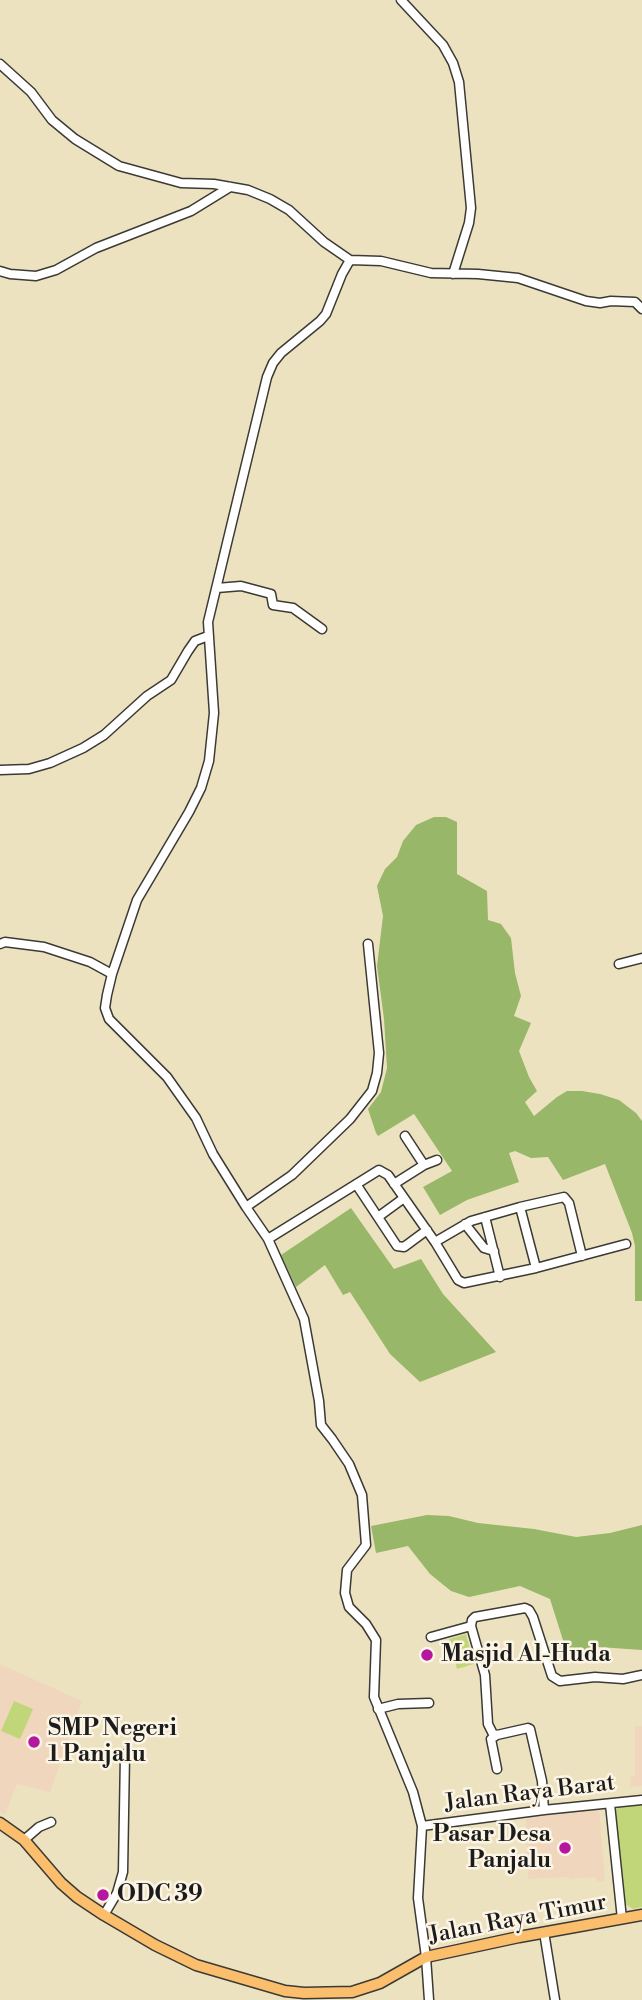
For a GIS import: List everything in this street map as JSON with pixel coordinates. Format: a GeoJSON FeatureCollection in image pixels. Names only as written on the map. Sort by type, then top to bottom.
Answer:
{"type":"FeatureCollection","features":[{"type":"Feature","properties":{"kind":"main road","name":"Jalan Raya Timur"},"geometry":{"type":"LineString","coordinates":[[0,1823],[24,1840],[61,1884],[77,1897],[155,1945],[196,1965],[303,1997],[366,1989],[426,1957],[642,1915]]}},
{"type":"Feature","properties":{"kind":"street"},"geometry":{"type":"LineString","coordinates":[[401,0],[443,45],[459,82],[471,208],[453,274]]}},
{"type":"Feature","properties":{"kind":"street"},"geometry":{"type":"LineString","coordinates":[[0,64],[30,92],[52,120],[75,139],[119,166],[181,183],[248,190],[279,203],[324,242],[350,260],[381,261],[420,271],[518,278],[586,301],[635,302],[642,309]]}},
{"type":"Feature","properties":{"kind":"street"},"geometry":{"type":"LineString","coordinates":[[0,271],[36,276],[56,270],[96,248],[191,211],[230,187]]}},
{"type":"Feature","properties":{"kind":"street"},"geometry":{"type":"LineString","coordinates":[[350,260],[326,314],[281,353],[267,377],[208,622],[214,713],[209,761],[201,788],[189,812],[137,900],[112,974],[105,1008],[109,1019],[167,1077],[189,1107],[213,1154],[268,1239],[303,1319],[321,1424],[349,1464],[362,1495],[366,1545],[347,1570],[344,1588],[349,1607],[376,1640],[373,1692],[413,1792],[422,1826],[418,1898],[429,2000]]}},
{"type":"Feature","properties":{"kind":"street"},"geometry":{"type":"LineString","coordinates":[[217,588],[241,586],[271,594],[273,605],[293,608],[322,629]]}},
{"type":"Feature","properties":{"kind":"street"},"geometry":{"type":"LineString","coordinates":[[0,770],[29,769],[50,764],[104,735],[147,696],[171,680],[195,641],[208,636]]}},
{"type":"Feature","properties":{"kind":"street"},"geometry":{"type":"LineString","coordinates":[[0,944],[5,942],[56,950],[90,962],[112,974]]}},
{"type":"Feature","properties":{"kind":"street"},"geometry":{"type":"LineString","coordinates":[[246,1208],[292,1175],[350,1119],[372,1091],[379,1053],[368,944]]}},
{"type":"Feature","properties":{"kind":"street"},"geometry":{"type":"LineString","coordinates":[[619,964],[642,958]]}},
{"type":"Feature","properties":{"kind":"street"},"geometry":{"type":"LineString","coordinates":[[405,1136],[424,1165]]}},
{"type":"Feature","properties":{"kind":"street"},"geometry":{"type":"LineString","coordinates":[[394,1184],[437,1160]]}},
{"type":"Feature","properties":{"kind":"street"},"geometry":{"type":"LineString","coordinates":[[268,1239],[379,1170],[385,1172],[394,1184],[460,1282],[500,1277],[625,1244]]}},
{"type":"Feature","properties":{"kind":"street"},"geometry":{"type":"LineString","coordinates":[[356,1184],[400,1248],[427,1230]]}},
{"type":"Feature","properties":{"kind":"street"},"geometry":{"type":"LineString","coordinates":[[435,1242],[465,1224],[562,1197],[566,1198],[582,1256]]}},
{"type":"Feature","properties":{"kind":"street"},"geometry":{"type":"LineString","coordinates":[[378,1217],[404,1198]]}},
{"type":"Feature","properties":{"kind":"street"},"geometry":{"type":"LineString","coordinates":[[520,1207],[536,1268]]}},
{"type":"Feature","properties":{"kind":"street"},"geometry":{"type":"LineString","coordinates":[[485,1217],[500,1277]]}},
{"type":"Feature","properties":{"kind":"street"},"geometry":{"type":"LineString","coordinates":[[465,1224],[484,1248],[494,1251]]}},
{"type":"Feature","properties":{"kind":"street"},"geometry":{"type":"LineString","coordinates":[[497,1735],[493,1734],[488,1724],[485,1675],[471,1626],[475,1617],[525,1608],[529,1610],[552,1676],[560,1681],[595,1677],[622,1679],[642,1675]]}},
{"type":"Feature","properties":{"kind":"street"},"geometry":{"type":"LineString","coordinates":[[431,1637],[471,1626]]}},
{"type":"Feature","properties":{"kind":"street"},"geometry":{"type":"LineString","coordinates":[[378,1709],[398,1703],[429,1703]]}},
{"type":"Feature","properties":{"kind":"street"},"geometry":{"type":"LineString","coordinates":[[496,1769],[490,1740],[497,1735],[528,1728],[532,1732],[542,1781],[544,1810]]}},
{"type":"Feature","properties":{"kind":"street"},"geometry":{"type":"LineString","coordinates":[[104,1915],[117,1893],[123,1872],[125,1754]]}},
{"type":"Feature","properties":{"kind":"street","name":"Jalan Raya Barat"},"geometry":{"type":"LineString","coordinates":[[422,1826],[642,1800]]}},
{"type":"Feature","properties":{"kind":"street"},"geometry":{"type":"LineString","coordinates":[[610,1804],[622,1919]]}},
{"type":"Feature","properties":{"kind":"street"},"geometry":{"type":"LineString","coordinates":[[24,1840],[39,1827],[51,1822]]}},
{"type":"Feature","properties":{"kind":"street"},"geometry":{"type":"LineString","coordinates":[[544,1932],[555,2000]]}},
{"type":"Feature","properties":{"kind":"shaded area","name":"SMP Negeri 1 Panjalu"},"geometry":{"type":"Polygon","coordinates":[[[0,1664],[82,1701],[50,1792],[17,1784],[5,1814],[0,1812],[0,1664]]]}},
{"type":"Feature","properties":{"kind":"shaded area"},"geometry":{"type":"Polygon","coordinates":[[[635,1726],[642,1726],[642,1786],[631,1787],[630,1777],[635,1776],[635,1726]]]}},
{"type":"Feature","properties":{"kind":"shaded area","name":"Pasar Desa Panjalu"},"geometry":{"type":"Polygon","coordinates":[[[599,1808],[605,1881],[597,1881],[596,1877],[528,1879],[526,1816],[599,1808]]]}},
{"type":"Feature","properties":{"kind":"green space"},"geometry":{"type":"Polygon","coordinates":[[[434,817],[446,817],[457,822],[457,874],[487,891],[488,920],[501,924],[511,938],[521,996],[514,1016],[531,1023],[519,1051],[537,1091],[525,1102],[534,1116],[567,1091],[582,1091],[619,1100],[642,1121],[642,1301],[635,1301],[635,1246],[632,1233],[605,1164],[563,1180],[548,1157],[531,1158],[515,1151],[509,1153],[519,1182],[467,1200],[440,1215],[423,1187],[452,1171],[414,1114],[378,1136],[376,1133],[368,1109],[381,1092],[387,1068],[377,966],[383,916],[377,886],[385,869],[397,857],[403,841],[416,825],[434,817]]]}},
{"type":"Feature","properties":{"kind":"green space"},"geometry":{"type":"Polygon","coordinates":[[[351,1208],[394,1269],[421,1259],[443,1294],[496,1352],[420,1382],[390,1354],[350,1292],[343,1295],[325,1265],[296,1287],[281,1255],[351,1208]]]}},
{"type":"Feature","properties":{"kind":"green space"},"geometry":{"type":"Polygon","coordinates":[[[427,1515],[449,1516],[478,1523],[576,1537],[610,1533],[642,1525],[642,1650],[599,1647],[568,1656],[550,1599],[520,1586],[469,1597],[451,1591],[430,1574],[408,1546],[376,1553],[371,1526],[427,1515]]]}},
{"type":"Feature","properties":{"kind":"green space"},"geometry":{"type":"Polygon","coordinates":[[[466,1634],[474,1664],[457,1669],[449,1639],[466,1634]]]}},
{"type":"Feature","properties":{"kind":"green space"},"geometry":{"type":"Polygon","coordinates":[[[14,1701],[33,1709],[20,1739],[1,1731],[14,1701]]]}},
{"type":"Feature","properties":{"kind":"green space"},"geometry":{"type":"Polygon","coordinates":[[[642,1804],[642,1907],[633,1909],[625,1904],[624,1900],[616,1809],[642,1804]]]}},
{"type":"Feature","properties":{"kind":"place","name":"Masjid Al-Huda"},"geometry":{"type":"Point","coordinates":[427,1655]}},
{"type":"Feature","properties":{"kind":"place","name":"SMP Negeri 1 Panjalu"},"geometry":{"type":"Point","coordinates":[34,1742]}},
{"type":"Feature","properties":{"kind":"place","name":"Pasar Desa Panjalu"},"geometry":{"type":"Point","coordinates":[565,1848]}},
{"type":"Feature","properties":{"kind":"place","name":"ODC 39"},"geometry":{"type":"Point","coordinates":[103,1895]}}]}
